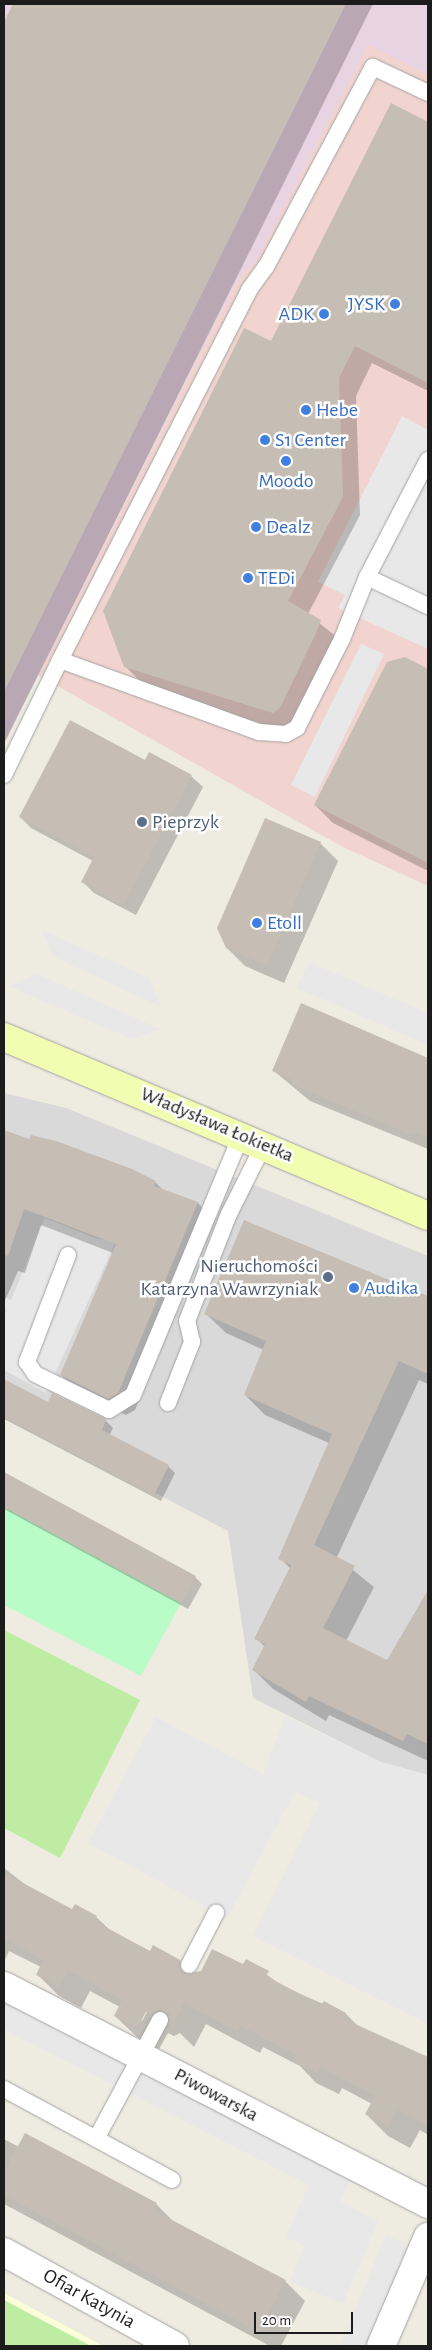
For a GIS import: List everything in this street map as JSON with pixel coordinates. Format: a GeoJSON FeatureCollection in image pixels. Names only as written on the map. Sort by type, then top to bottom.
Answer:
{"type":"FeatureCollection","features":[{"type":"Feature","properties":{"kind":"main road","name":"Władysława Łokietka"},"geometry":{"type":"LineString","coordinates":[[4,1038],[252,1140],[428,1216]]}},
{"type":"Feature","properties":{"kind":"street","name":"Piwowarska"},"geometry":{"type":"LineString","coordinates":[[4,1986],[428,2204]]}},
{"type":"Feature","properties":{"kind":"street"},"geometry":{"type":"LineString","coordinates":[[381,2346],[428,2236]]}},
{"type":"Feature","properties":{"kind":"street","name":"Ofiar Katynia"},"geometry":{"type":"LineString","coordinates":[[4,2252],[175,2346]]}},
{"type":"Feature","properties":{"kind":"lane"},"geometry":{"type":"LineString","coordinates":[[4,775],[60,660],[249,290],[266,267],[373,67],[428,93]]}},
{"type":"Feature","properties":{"kind":"lane"},"geometry":{"type":"LineString","coordinates":[[60,660],[260,732],[286,734],[301,719],[342,639],[367,577],[428,460]]}},
{"type":"Feature","properties":{"kind":"lane"},"geometry":{"type":"LineString","coordinates":[[367,577],[428,606]]}},
{"type":"Feature","properties":{"kind":"lane"},"geometry":{"type":"LineString","coordinates":[[68,1255],[27,1362],[35,1374],[109,1410],[134,1395],[252,1140]]}},
{"type":"Feature","properties":{"kind":"lane"},"geometry":{"type":"LineString","coordinates":[[168,1403],[192,1342],[187,1321],[230,1214],[252,1140]]}},
{"type":"Feature","properties":{"kind":"lane"},"geometry":{"type":"LineString","coordinates":[[189,1965],[216,1913]]}},
{"type":"Feature","properties":{"kind":"lane"},"geometry":{"type":"LineString","coordinates":[[96,2139],[160,2020]]}},
{"type":"Feature","properties":{"kind":"lane"},"geometry":{"type":"LineString","coordinates":[[4,2089],[172,2180]]}},
{"type":"Feature","properties":{"kind":"shaded area"},"geometry":{"type":"Polygon","coordinates":[[[4,4],[428,4],[428,75],[368,45],[255,262],[239,277],[4,742],[4,4]]]}},
{"type":"Feature","properties":{"kind":"shaded area"},"geometry":{"type":"Polygon","coordinates":[[[368,44],[428,75],[428,886],[341,846],[38,675],[239,277],[255,261],[368,44]]]}},
{"type":"Feature","properties":{"kind":"shaded area"},"geometry":{"type":"Polygon","coordinates":[[[402,416],[428,430],[428,649],[338,608],[345,595],[318,582],[402,416]]]}},
{"type":"Feature","properties":{"kind":"shaded area"},"geometry":{"type":"Polygon","coordinates":[[[361,644],[384,654],[315,797],[291,785],[361,644]]]}},
{"type":"Feature","properties":{"kind":"shaded area"},"geometry":{"type":"Polygon","coordinates":[[[42,930],[149,978],[161,1007],[52,956],[42,930]]]}},
{"type":"Feature","properties":{"kind":"shaded area"},"geometry":{"type":"Polygon","coordinates":[[[309,962],[428,1013],[428,1045],[297,988],[309,962]]]}},
{"type":"Feature","properties":{"kind":"shaded area"},"geometry":{"type":"Polygon","coordinates":[[[37,974],[160,1029],[132,1039],[8,986],[37,974]]]}},
{"type":"Feature","properties":{"kind":"shaded area"},"geometry":{"type":"Polygon","coordinates":[[[4,1093],[66,1108],[428,1256],[428,1775],[381,1762],[253,1698],[228,1531],[4,1414],[4,1093]]]}},
{"type":"Feature","properties":{"kind":"shaded area"},"geometry":{"type":"Polygon","coordinates":[[[45,1218],[97,1239],[116,1241],[46,1393],[4,1370],[4,1316],[8,1306],[4,1313],[4,1297],[11,1300],[45,1218]]]}},
{"type":"Feature","properties":{"kind":"shaded area"},"geometry":{"type":"Polygon","coordinates":[[[285,1716],[381,1762],[428,1775],[428,2024],[253,1936],[320,1803],[295,1792],[227,1918],[88,1843],[156,1717],[263,1774],[285,1716]]]}},
{"type":"Feature","properties":{"kind":"shaded area"},"geometry":{"type":"Polygon","coordinates":[[[4,2001],[351,2178],[340,2201],[378,2221],[343,2304],[290,2281],[305,2246],[286,2237],[309,2185],[4,2029],[4,2001]]]}},
{"type":"Feature","properties":{"kind":"shaded area"},"geometry":{"type":"Polygon","coordinates":[[[386,2235],[409,2245],[366,2346],[340,2346],[386,2235]]]}},
{"type":"Feature","properties":{"kind":"shaded area"},"geometry":{"type":"Polygon","coordinates":[[[4,2293],[103,2346],[4,2346],[4,2293]]]}},
{"type":"Feature","properties":{"kind":"green space"},"geometry":{"type":"Polygon","coordinates":[[[4,1507],[181,1603],[141,1676],[4,1605],[4,1507]]]}},
{"type":"Feature","properties":{"kind":"green space"},"geometry":{"type":"Polygon","coordinates":[[[4,1630],[140,1700],[60,1858],[4,1828],[4,1630]]]}},
{"type":"Feature","properties":{"kind":"green space"},"geometry":{"type":"Polygon","coordinates":[[[4,2300],[91,2346],[4,2346],[4,2300]]]}},
{"type":"Feature","properties":{"kind":"building"},"geometry":{"type":"Polygon","coordinates":[[[13,4],[346,4],[4,692],[4,22],[13,4]]]}},
{"type":"Feature","properties":{"kind":"building","name":"S1 Center"},"geometry":{"type":"Polygon","coordinates":[[[391,103],[428,122],[428,383],[355,346],[339,378],[343,497],[288,601],[321,620],[316,633],[280,708],[273,713],[124,667],[103,611],[244,328],[271,341],[391,103]]]}},
{"type":"Feature","properties":{"kind":"building"},"geometry":{"type":"Polygon","coordinates":[[[405,657],[428,669],[428,863],[314,805],[387,662],[405,657]]]}},
{"type":"Feature","properties":{"kind":"building"},"geometry":{"type":"Polygon","coordinates":[[[70,720],[145,760],[149,752],[192,775],[124,905],[81,882],[94,857],[19,817],[70,720]]]}},
{"type":"Feature","properties":{"kind":"building"},"geometry":{"type":"Polygon","coordinates":[[[265,818],[321,842],[267,966],[226,948],[217,928],[265,818]]]}},
{"type":"Feature","properties":{"kind":"building"},"geometry":{"type":"Polygon","coordinates":[[[301,1003],[428,1058],[428,1138],[413,1132],[412,1135],[291,1084],[293,1080],[272,1071],[301,1003]]]}},
{"type":"Feature","properties":{"kind":"building"},"geometry":{"type":"Polygon","coordinates":[[[4,1130],[29,1139],[31,1135],[56,1141],[132,1169],[156,1181],[154,1186],[198,1202],[118,1393],[108,1399],[60,1375],[116,1244],[24,1209],[8,1256],[4,1255],[4,1130]]]}},
{"type":"Feature","properties":{"kind":"building"},"geometry":{"type":"Polygon","coordinates":[[[244,1220],[428,1296],[428,1374],[399,1361],[314,1545],[355,1566],[323,1628],[387,1660],[428,1590],[428,1744],[407,1734],[403,1741],[309,1696],[306,1702],[252,1670],[265,1644],[254,1639],[291,1565],[278,1559],[332,1434],[244,1395],[266,1341],[204,1314],[244,1220]]]}},
{"type":"Feature","properties":{"kind":"building"},"geometry":{"type":"Polygon","coordinates":[[[4,1379],[48,1402],[52,1393],[106,1419],[102,1430],[169,1465],[154,1495],[4,1417],[4,1379]]]}},
{"type":"Feature","properties":{"kind":"building"},"geometry":{"type":"Polygon","coordinates":[[[4,1472],[196,1576],[181,1603],[4,1507],[4,1472]]]}},
{"type":"Feature","properties":{"kind":"building"},"geometry":{"type":"Polygon","coordinates":[[[4,1873],[72,1909],[75,1904],[97,1916],[94,1921],[150,1951],[153,1945],[180,1960],[185,1974],[201,1971],[212,1949],[243,1964],[246,1959],[269,1971],[266,1976],[321,2005],[324,2001],[346,2013],[344,2019],[428,2057],[428,2126],[397,2109],[388,2127],[365,2114],[375,2096],[320,2067],[317,2073],[293,2061],[296,2055],[241,2026],[238,2032],[184,2003],[172,2027],[168,2014],[159,2010],[151,2015],[146,2012],[137,2028],[114,2016],[122,2000],[68,1970],[59,1987],[36,1975],[43,1960],[4,1938],[4,1873]]]}},
{"type":"Feature","properties":{"kind":"building"},"geometry":{"type":"Polygon","coordinates":[[[25,2133],[157,2203],[153,2210],[286,2280],[259,2332],[4,2195],[4,2172],[25,2133]]]}},
{"type":"Feature","properties":{"kind":"place","name":"JYSK"},"geometry":{"type":"Point","coordinates":[395,304]}},
{"type":"Feature","properties":{"kind":"place","name":"ADK"},"geometry":{"type":"Point","coordinates":[324,314]}},
{"type":"Feature","properties":{"kind":"place","name":"Hebe"},"geometry":{"type":"Point","coordinates":[306,410]}},
{"type":"Feature","properties":{"kind":"place","name":"S1 Center"},"geometry":{"type":"Point","coordinates":[265,440]}},
{"type":"Feature","properties":{"kind":"place","name":"Moodo"},"geometry":{"type":"Point","coordinates":[286,461]}},
{"type":"Feature","properties":{"kind":"place","name":"Dealz"},"geometry":{"type":"Point","coordinates":[256,527]}},
{"type":"Feature","properties":{"kind":"place","name":"TEDi"},"geometry":{"type":"Point","coordinates":[248,578]}},
{"type":"Feature","properties":{"kind":"place","name":"Pieprzyk"},"geometry":{"type":"Point","coordinates":[142,822]}},
{"type":"Feature","properties":{"kind":"place","name":"Etoll"},"geometry":{"type":"Point","coordinates":[257,923]}},
{"type":"Feature","properties":{"kind":"place","name":"Nieruchomości Katarzyna Wawrzyniak"},"geometry":{"type":"Point","coordinates":[328,1277]}},
{"type":"Feature","properties":{"kind":"place","name":"Audika"},"geometry":{"type":"Point","coordinates":[354,1288]}}]}
